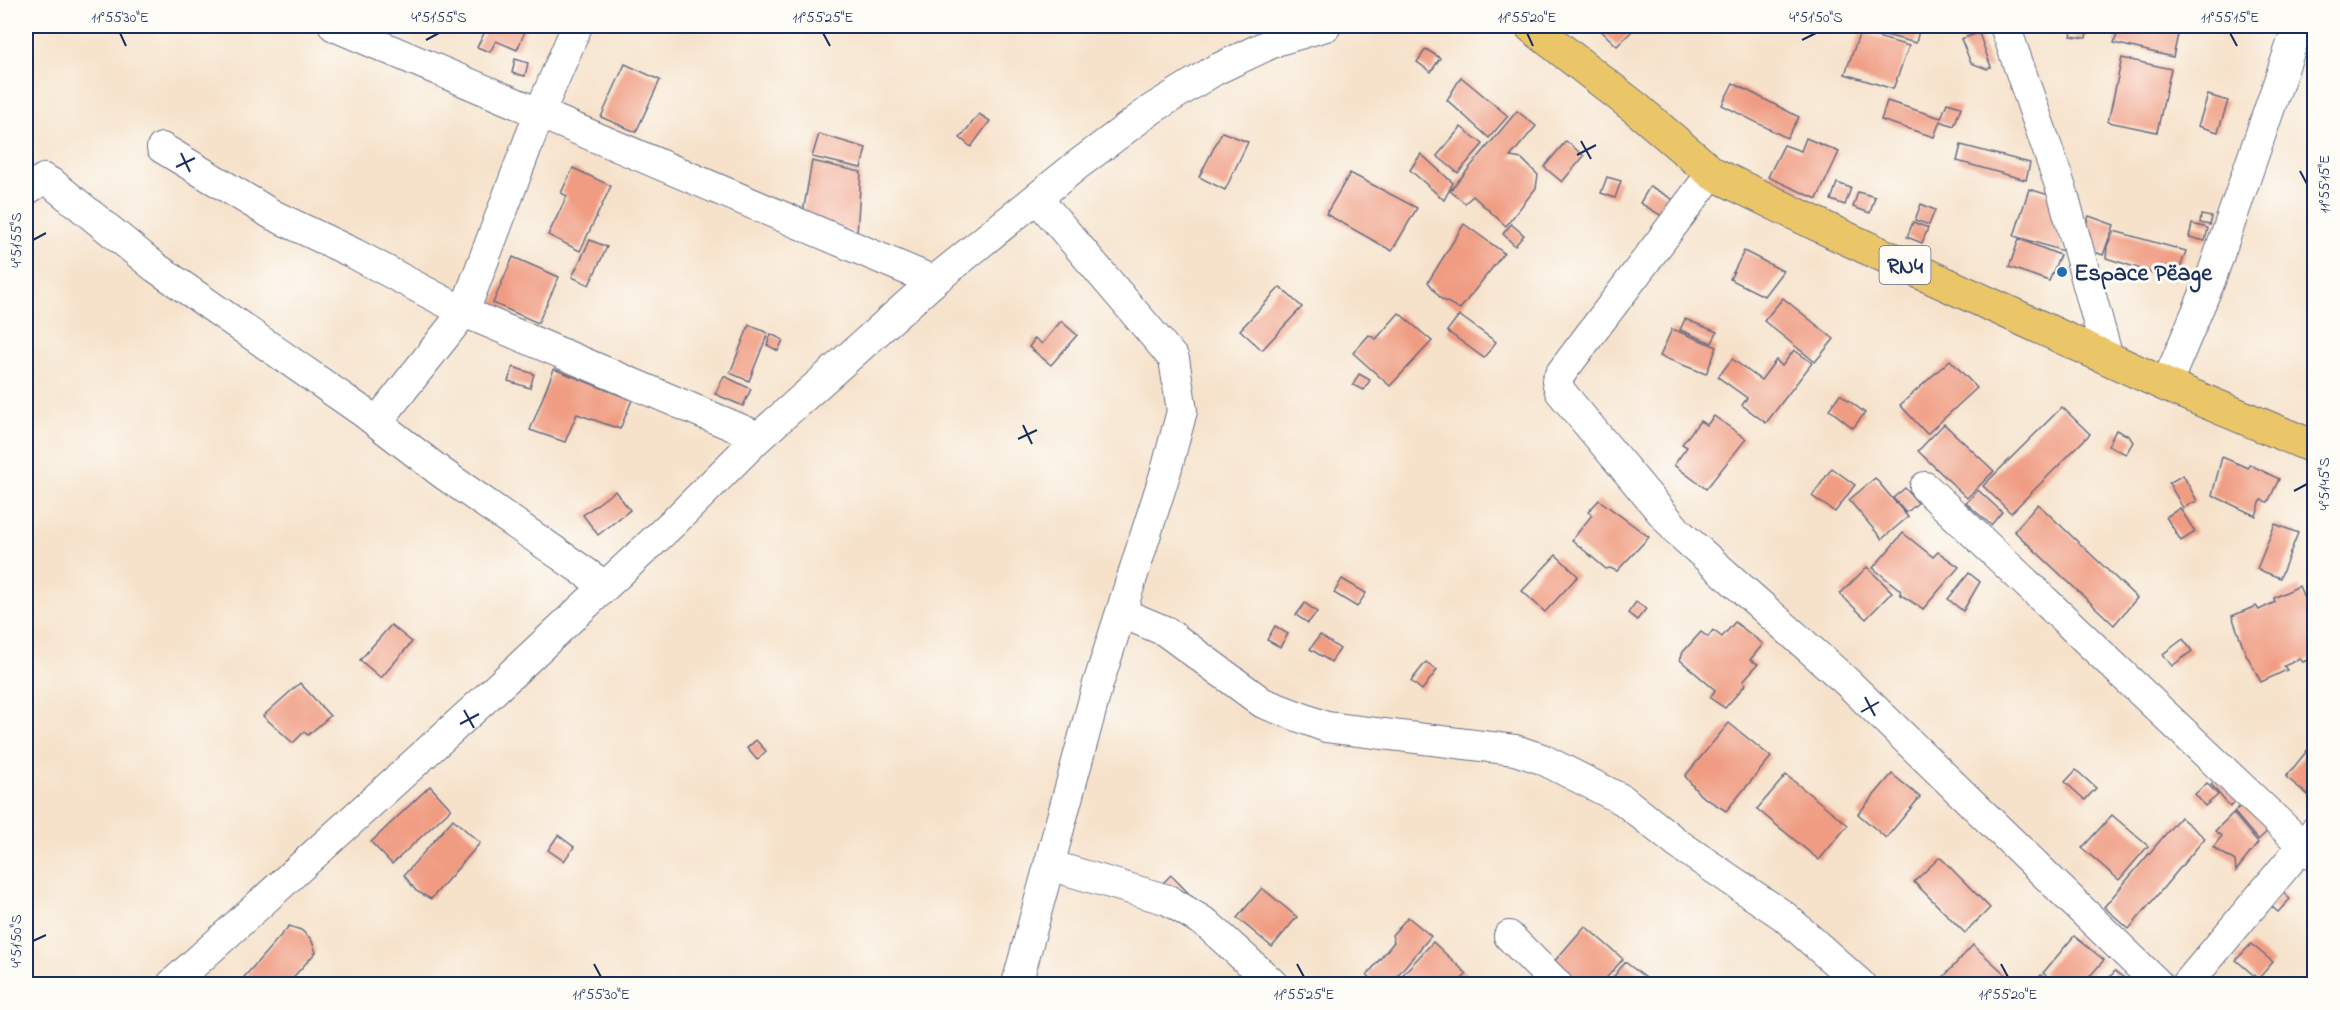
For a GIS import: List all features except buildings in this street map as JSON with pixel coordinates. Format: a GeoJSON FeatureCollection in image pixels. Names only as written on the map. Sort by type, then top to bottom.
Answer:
{"type":"FeatureCollection","features":[{"type":"Feature","properties":{"kind":"highway","name":"RN4"},"geometry":{"type":"LineString","coordinates":[[1531,26],[1637,109],[1712,173],[1836,234],[2166,385],[2314,447]]}},
{"type":"Feature","properties":{"kind":"street"},"geometry":{"type":"LineString","coordinates":[[334,26],[934,281]]}},
{"type":"Feature","properties":{"kind":"street"},"geometry":{"type":"LineString","coordinates":[[377,422],[464,312],[539,114],[577,26]]}},
{"type":"Feature","properties":{"kind":"street"},"geometry":{"type":"LineString","coordinates":[[172,984],[676,520],[759,437],[934,281],[1152,109],[1215,70],[1276,41],[1326,26]]}},
{"type":"Feature","properties":{"kind":"street"},"geometry":{"type":"LineString","coordinates":[[2005,26],[2063,194],[2108,358]]}},
{"type":"Feature","properties":{"kind":"street"},"geometry":{"type":"LineString","coordinates":[[2166,385],[2210,281],[2302,35]]}},
{"type":"Feature","properties":{"kind":"street"},"geometry":{"type":"LineString","coordinates":[[162,148],[273,215],[355,254],[464,312],[759,437]]}},
{"type":"Feature","properties":{"kind":"street"},"geometry":{"type":"LineString","coordinates":[[1712,173],[1561,373],[1557,381],[1560,391],[1678,532],[1847,682],[2158,984]]}},
{"type":"Feature","properties":{"kind":"street"},"geometry":{"type":"LineString","coordinates":[[26,190],[44,179],[53,184],[155,267],[377,422],[442,473],[605,586]]}},
{"type":"Feature","properties":{"kind":"street"},"geometry":{"type":"LineString","coordinates":[[1017,984],[1098,684],[1122,613],[1182,411],[1174,359],[1037,198]]}},
{"type":"Feature","properties":{"kind":"street"},"geometry":{"type":"LineString","coordinates":[[1925,487],[2311,844],[2187,984]]}},
{"type":"Feature","properties":{"kind":"street"},"geometry":{"type":"LineString","coordinates":[[1122,613],[1165,631],[1263,703],[1326,727],[1515,750],[1552,764],[1623,801],[1678,844],[1784,916],[1860,984]]}},
{"type":"Feature","properties":{"kind":"street"},"geometry":{"type":"LineString","coordinates":[[1049,865],[1168,900],[1207,924],[1273,984]]}},
{"type":"Feature","properties":{"kind":"street"},"geometry":{"type":"LineString","coordinates":[[1509,936],[1557,984]]}},
{"type":"Feature","properties":{"kind":"place","name":"Espace Pëage"},"geometry":{"type":"Point","coordinates":[2062,272]}}]}
